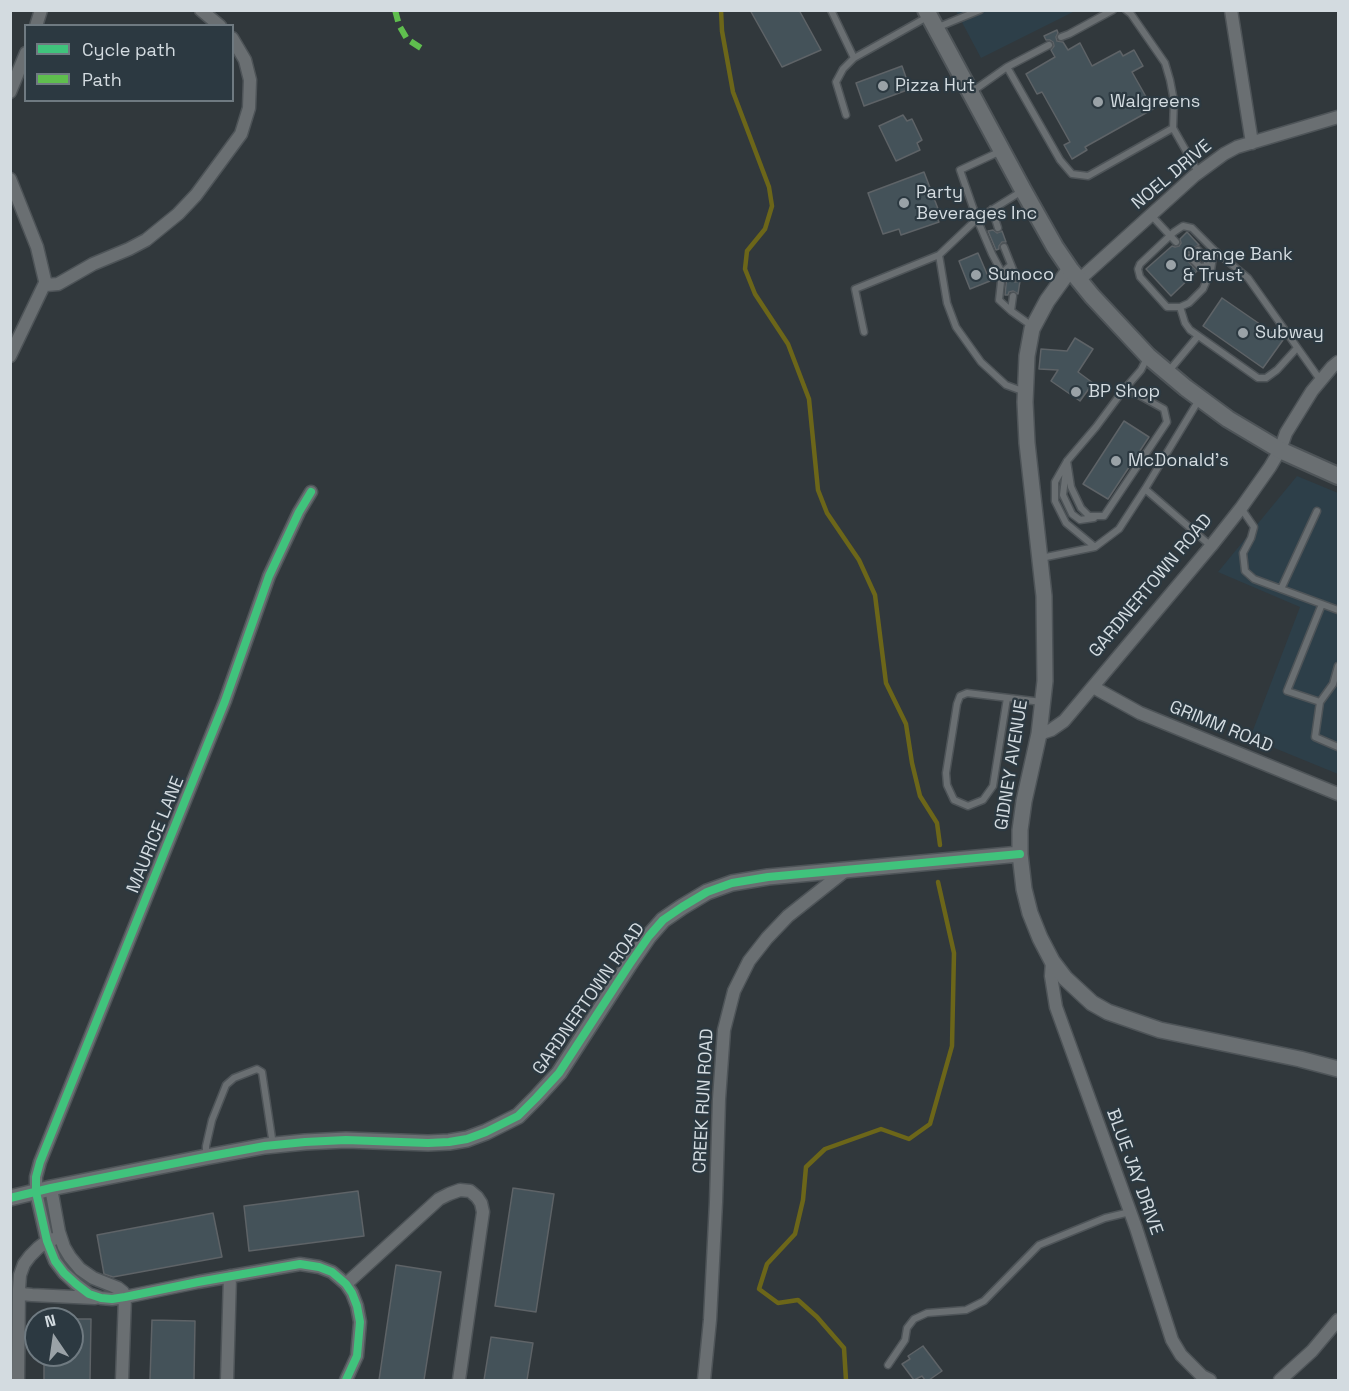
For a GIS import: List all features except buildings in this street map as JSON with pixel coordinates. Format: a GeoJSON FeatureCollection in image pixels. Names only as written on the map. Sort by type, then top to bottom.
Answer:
{"type":"FeatureCollection","features":[{"type":"Feature","properties":{"kind":"main road"},"geometry":{"type":"LineString","coordinates":[[930,18],[1055,247],[1092,296],[1148,356],[1228,419],[1280,450],[1338,476]]}},
{"type":"Feature","properties":{"kind":"street"},"geometry":{"type":"LineString","coordinates":[[201,10],[218,24]]}},
{"type":"Feature","properties":{"kind":"street"},"geometry":{"type":"LineString","coordinates":[[1232,10],[1252,143]]}},
{"type":"Feature","properties":{"kind":"street"},"geometry":{"type":"LineString","coordinates":[[45,283],[46,285],[58,284],[93,264],[146,240],[178,214],[196,195],[241,134],[249,108],[250,80],[245,60],[234,41]]}},
{"type":"Feature","properties":{"kind":"street"},"geometry":{"type":"LineString","coordinates":[[10,92],[24,58]]}},
{"type":"Feature","properties":{"kind":"street","name":"NOEL DRIVE"},"geometry":{"type":"LineString","coordinates":[[1074,274],[1151,215],[1224,154],[1237,147],[1338,117]]}},
{"type":"Feature","properties":{"kind":"street"},"geometry":{"type":"LineString","coordinates":[[10,179],[37,247],[45,283],[10,356]]}},
{"type":"Feature","properties":{"kind":"street","name":"GIDNEY AVENUE"},"geometry":{"type":"LineString","coordinates":[[1074,274],[1047,301],[1034,327],[1027,356],[1025,392],[1027,443],[1044,596],[1045,681],[1039,734],[1020,830],[1024,889],[1030,913],[1052,961],[1065,978],[1092,1003],[1108,1012],[1160,1030],[1338,1069]]}},
{"type":"Feature","properties":{"kind":"street","name":"GARDNERTOWN ROAD"},"geometry":{"type":"LineString","coordinates":[[1039,734],[1051,730],[1064,721],[1241,508],[1270,467],[1280,450],[1286,433],[1312,391],[1338,362]]}},
{"type":"Feature","properties":{"kind":"street","name":"MAURICE LANE"},"geometry":{"type":"LineString","coordinates":[[36,1192],[36,1177],[40,1162],[225,701],[269,576],[311,492]]}},
{"type":"Feature","properties":{"kind":"street","name":"GRIMM ROAD"},"geometry":{"type":"LineString","coordinates":[[1092,687],[1140,713],[1338,794]]}},
{"type":"Feature","properties":{"kind":"street","name":"GARDNERTOWN ROAD"},"geometry":{"type":"LineString","coordinates":[[10,1198],[206,1157],[273,1146],[339,1140],[449,1142],[486,1132],[518,1116],[559,1073],[629,965],[663,920],[707,892],[732,883],[768,877],[1020,854]]}},
{"type":"Feature","properties":{"kind":"street","name":"CREEK RUN ROAD"},"geometry":{"type":"LineString","coordinates":[[704,1380],[717,1202],[718,1099],[724,1030],[734,991],[749,960],[767,938],[788,916],[846,870]]}},
{"type":"Feature","properties":{"kind":"street","name":"BLUE JAY DRIVE"},"geometry":{"type":"LineString","coordinates":[[1052,961],[1051,976],[1056,1007],[1130,1212],[1172,1340],[1181,1355],[1202,1376],[1210,1380]]}},
{"type":"Feature","properties":{"kind":"street"},"geometry":{"type":"LineString","coordinates":[[51,1188],[60,1237],[70,1257],[80,1269],[93,1278],[118,1288],[125,1297],[122,1380]]}},
{"type":"Feature","properties":{"kind":"street"},"geometry":{"type":"LineString","coordinates":[[346,1284],[439,1199],[460,1190],[470,1191],[481,1203],[483,1212],[459,1380]]}},
{"type":"Feature","properties":{"kind":"street"},"geometry":{"type":"LineString","coordinates":[[36,1192],[47,1241],[55,1261],[76,1284],[89,1294],[101,1298]]}},
{"type":"Feature","properties":{"kind":"street"},"geometry":{"type":"LineString","coordinates":[[18,1380],[20,1275],[24,1264],[38,1248],[47,1241],[60,1237]]}},
{"type":"Feature","properties":{"kind":"street"},"geometry":{"type":"LineString","coordinates":[[19,1289],[22,1294],[112,1299],[300,1264],[319,1267],[332,1272],[346,1284],[357,1306],[360,1322],[357,1356],[346,1380]]}},
{"type":"Feature","properties":{"kind":"street"},"geometry":{"type":"LineString","coordinates":[[227,1380],[230,1276]]}},
{"type":"Feature","properties":{"kind":"street"},"geometry":{"type":"LineString","coordinates":[[1280,1380],[1312,1352],[1338,1320]]}},
{"type":"Feature","properties":{"kind":"lane"},"geometry":{"type":"LineString","coordinates":[[831,10],[854,57]]}},
{"type":"Feature","properties":{"kind":"lane"},"geometry":{"type":"LineString","coordinates":[[846,115],[836,82],[843,69],[854,57],[930,18],[980,10]]}},
{"type":"Feature","properties":{"kind":"lane"},"geometry":{"type":"LineString","coordinates":[[1061,38],[1113,10]]}},
{"type":"Feature","properties":{"kind":"lane"},"geometry":{"type":"LineString","coordinates":[[1126,10],[1164,63],[1174,101],[1173,128],[1199,173]]}},
{"type":"Feature","properties":{"kind":"lane"},"geometry":{"type":"LineString","coordinates":[[970,93],[1007,67],[1049,45]]}},
{"type":"Feature","properties":{"kind":"lane"},"geometry":{"type":"LineString","coordinates":[[1007,67],[1060,160],[1072,174],[1088,176],[1173,128]]}},
{"type":"Feature","properties":{"kind":"lane"},"geometry":{"type":"LineString","coordinates":[[1001,150],[960,170],[977,219],[1002,273],[999,300],[1034,327]]}},
{"type":"Feature","properties":{"kind":"lane"},"geometry":{"type":"LineString","coordinates":[[864,332],[855,289],[939,255],[977,219],[1023,190]]}},
{"type":"Feature","properties":{"kind":"lane"},"geometry":{"type":"LineString","coordinates":[[992,209],[998,228]]}},
{"type":"Feature","properties":{"kind":"lane"},"geometry":{"type":"LineString","coordinates":[[1151,215],[1176,242]]}},
{"type":"Feature","properties":{"kind":"lane"},"geometry":{"type":"LineString","coordinates":[[1214,250],[1203,289],[1189,303],[1180,307],[1167,307],[1140,277],[1138,269],[1140,264],[1170,235],[1183,226],[1192,228],[1248,278],[1321,381]]}},
{"type":"Feature","properties":{"kind":"lane"},"geometry":{"type":"LineString","coordinates":[[1178,229],[1184,235]]}},
{"type":"Feature","properties":{"kind":"lane"},"geometry":{"type":"LineString","coordinates":[[1004,247],[1016,277]]}},
{"type":"Feature","properties":{"kind":"lane"},"geometry":{"type":"LineString","coordinates":[[1198,250],[1207,261],[1209,268]]}},
{"type":"Feature","properties":{"kind":"lane"},"geometry":{"type":"LineString","coordinates":[[939,255],[947,303],[956,327],[981,362],[1005,385],[1025,392]]}},
{"type":"Feature","properties":{"kind":"lane"},"geometry":{"type":"LineString","coordinates":[[1191,257],[1200,267],[1209,268]]}},
{"type":"Feature","properties":{"kind":"lane"},"geometry":{"type":"LineString","coordinates":[[1002,273],[1011,265]]}},
{"type":"Feature","properties":{"kind":"lane"},"geometry":{"type":"LineString","coordinates":[[1011,311],[1013,296]]}},
{"type":"Feature","properties":{"kind":"lane"},"geometry":{"type":"LineString","coordinates":[[1180,307],[1190,330],[1258,378],[1266,378],[1297,348]]}},
{"type":"Feature","properties":{"kind":"lane"},"geometry":{"type":"LineString","coordinates":[[1168,373],[1198,336]]}},
{"type":"Feature","properties":{"kind":"lane"},"geometry":{"type":"LineString","coordinates":[[1095,547],[1066,523],[1055,501],[1055,482],[1067,461],[1141,370],[1148,356]]}},
{"type":"Feature","properties":{"kind":"lane"},"geometry":{"type":"LineString","coordinates":[[1067,461],[1063,495],[1072,514],[1080,520],[1104,516],[1167,422],[1164,409],[1137,394],[1122,393]]}},
{"type":"Feature","properties":{"kind":"lane"},"geometry":{"type":"LineString","coordinates":[[1040,558],[1095,547],[1119,529],[1200,398]]}},
{"type":"Feature","properties":{"kind":"lane"},"geometry":{"type":"LineString","coordinates":[[1067,461],[1071,488],[1081,508],[1089,516],[1104,516]]}},
{"type":"Feature","properties":{"kind":"lane"},"geometry":{"type":"LineString","coordinates":[[1144,489],[1210,546]]}},
{"type":"Feature","properties":{"kind":"lane"},"geometry":{"type":"LineString","coordinates":[[1241,508],[1254,527],[1243,553],[1245,571],[1254,579],[1338,610]]}},
{"type":"Feature","properties":{"kind":"lane"},"geometry":{"type":"LineString","coordinates":[[1281,589],[1317,511]]}},
{"type":"Feature","properties":{"kind":"lane"},"geometry":{"type":"LineString","coordinates":[[1320,702],[1287,691],[1322,604]]}},
{"type":"Feature","properties":{"kind":"lane"},"geometry":{"type":"LineString","coordinates":[[1338,666],[1333,684],[1320,702],[1315,737],[1338,747]]}},
{"type":"Feature","properties":{"kind":"lane"},"geometry":{"type":"LineString","coordinates":[[1007,698],[993,786],[983,800],[968,806],[954,800],[947,785],[946,773],[960,696],[967,693],[1043,702]]}},
{"type":"Feature","properties":{"kind":"lane"},"geometry":{"type":"LineString","coordinates":[[206,1157],[212,1120],[226,1086],[234,1078],[257,1069],[262,1072],[273,1146]]}},
{"type":"Feature","properties":{"kind":"lane"},"geometry":{"type":"LineString","coordinates":[[888,1365],[905,1340],[907,1328],[914,1319],[927,1313],[966,1310],[984,1301],[1039,1245],[1105,1218],[1130,1212]]}},
{"type":"Feature","properties":{"kind":"shaded area"},"geometry":{"type":"Polygon","coordinates":[[[956,11],[1075,11],[981,58],[956,11]]]}},
{"type":"Feature","properties":{"kind":"shaded area"},"geometry":{"type":"Polygon","coordinates":[[[1297,476],[1338,493],[1338,774],[1250,738],[1300,607],[1218,572],[1297,476]]]}},
{"type":"Feature","properties":{"kind":"waterway"},"geometry":{"type":"LineString","coordinates":[[721,10],[722,31],[733,92],[769,187],[772,206],[765,229],[747,251],[745,269],[755,294],[788,344],[809,399],[818,490],[827,513],[859,560],[875,595],[886,683],[906,724],[920,796],[937,823],[940,845]]}},
{"type":"Feature","properties":{"kind":"waterway"},"geometry":{"type":"LineString","coordinates":[[846,1380],[844,1348],[817,1317],[798,1300],[778,1303],[759,1289],[767,1264],[795,1234],[803,1200],[806,1167],[825,1149],[881,1129],[909,1139],[930,1124],[952,1046],[954,953],[938,882]]}},
{"type":"Feature","properties":{"kind":"marked path"},"geometry":{"type":"LineString","coordinates":[[395,10],[399,25],[407,39],[424,50]]}},
{"type":"Feature","properties":{"kind":"cycle path"},"geometry":{"type":"LineString","coordinates":[[311,492],[269,576],[225,701],[40,1162],[36,1177],[36,1192],[47,1241],[55,1261],[76,1284],[89,1294],[101,1298],[125,1297],[300,1264],[332,1272],[346,1284],[352,1293],[360,1322],[357,1356],[346,1380]]}},
{"type":"Feature","properties":{"kind":"cycle path"},"geometry":{"type":"LineString","coordinates":[[10,1198],[265,1146],[346,1140],[428,1143],[467,1139],[518,1116],[536,1098],[559,1073],[649,936],[663,920],[707,892],[732,883],[768,877],[1020,854]]}},
{"type":"Feature","properties":{"kind":"place","name":"Pizza Hut"},"geometry":{"type":"Point","coordinates":[883,86]}},
{"type":"Feature","properties":{"kind":"place","name":"Walgreens"},"geometry":{"type":"Point","coordinates":[1098,102]}},
{"type":"Feature","properties":{"kind":"place","name":"Party Beverages Inc"},"geometry":{"type":"Point","coordinates":[904,203]}},
{"type":"Feature","properties":{"kind":"place","name":"Orange Bank & Trust"},"geometry":{"type":"Point","coordinates":[1171,265]}},
{"type":"Feature","properties":{"kind":"place","name":"Sunoco"},"geometry":{"type":"Point","coordinates":[976,275]}},
{"type":"Feature","properties":{"kind":"place","name":"Subway"},"geometry":{"type":"Point","coordinates":[1243,333]}},
{"type":"Feature","properties":{"kind":"place","name":"BP Shop"},"geometry":{"type":"Point","coordinates":[1076,392]}},
{"type":"Feature","properties":{"kind":"place","name":"McDonald's"},"geometry":{"type":"Point","coordinates":[1116,461]}}]}
